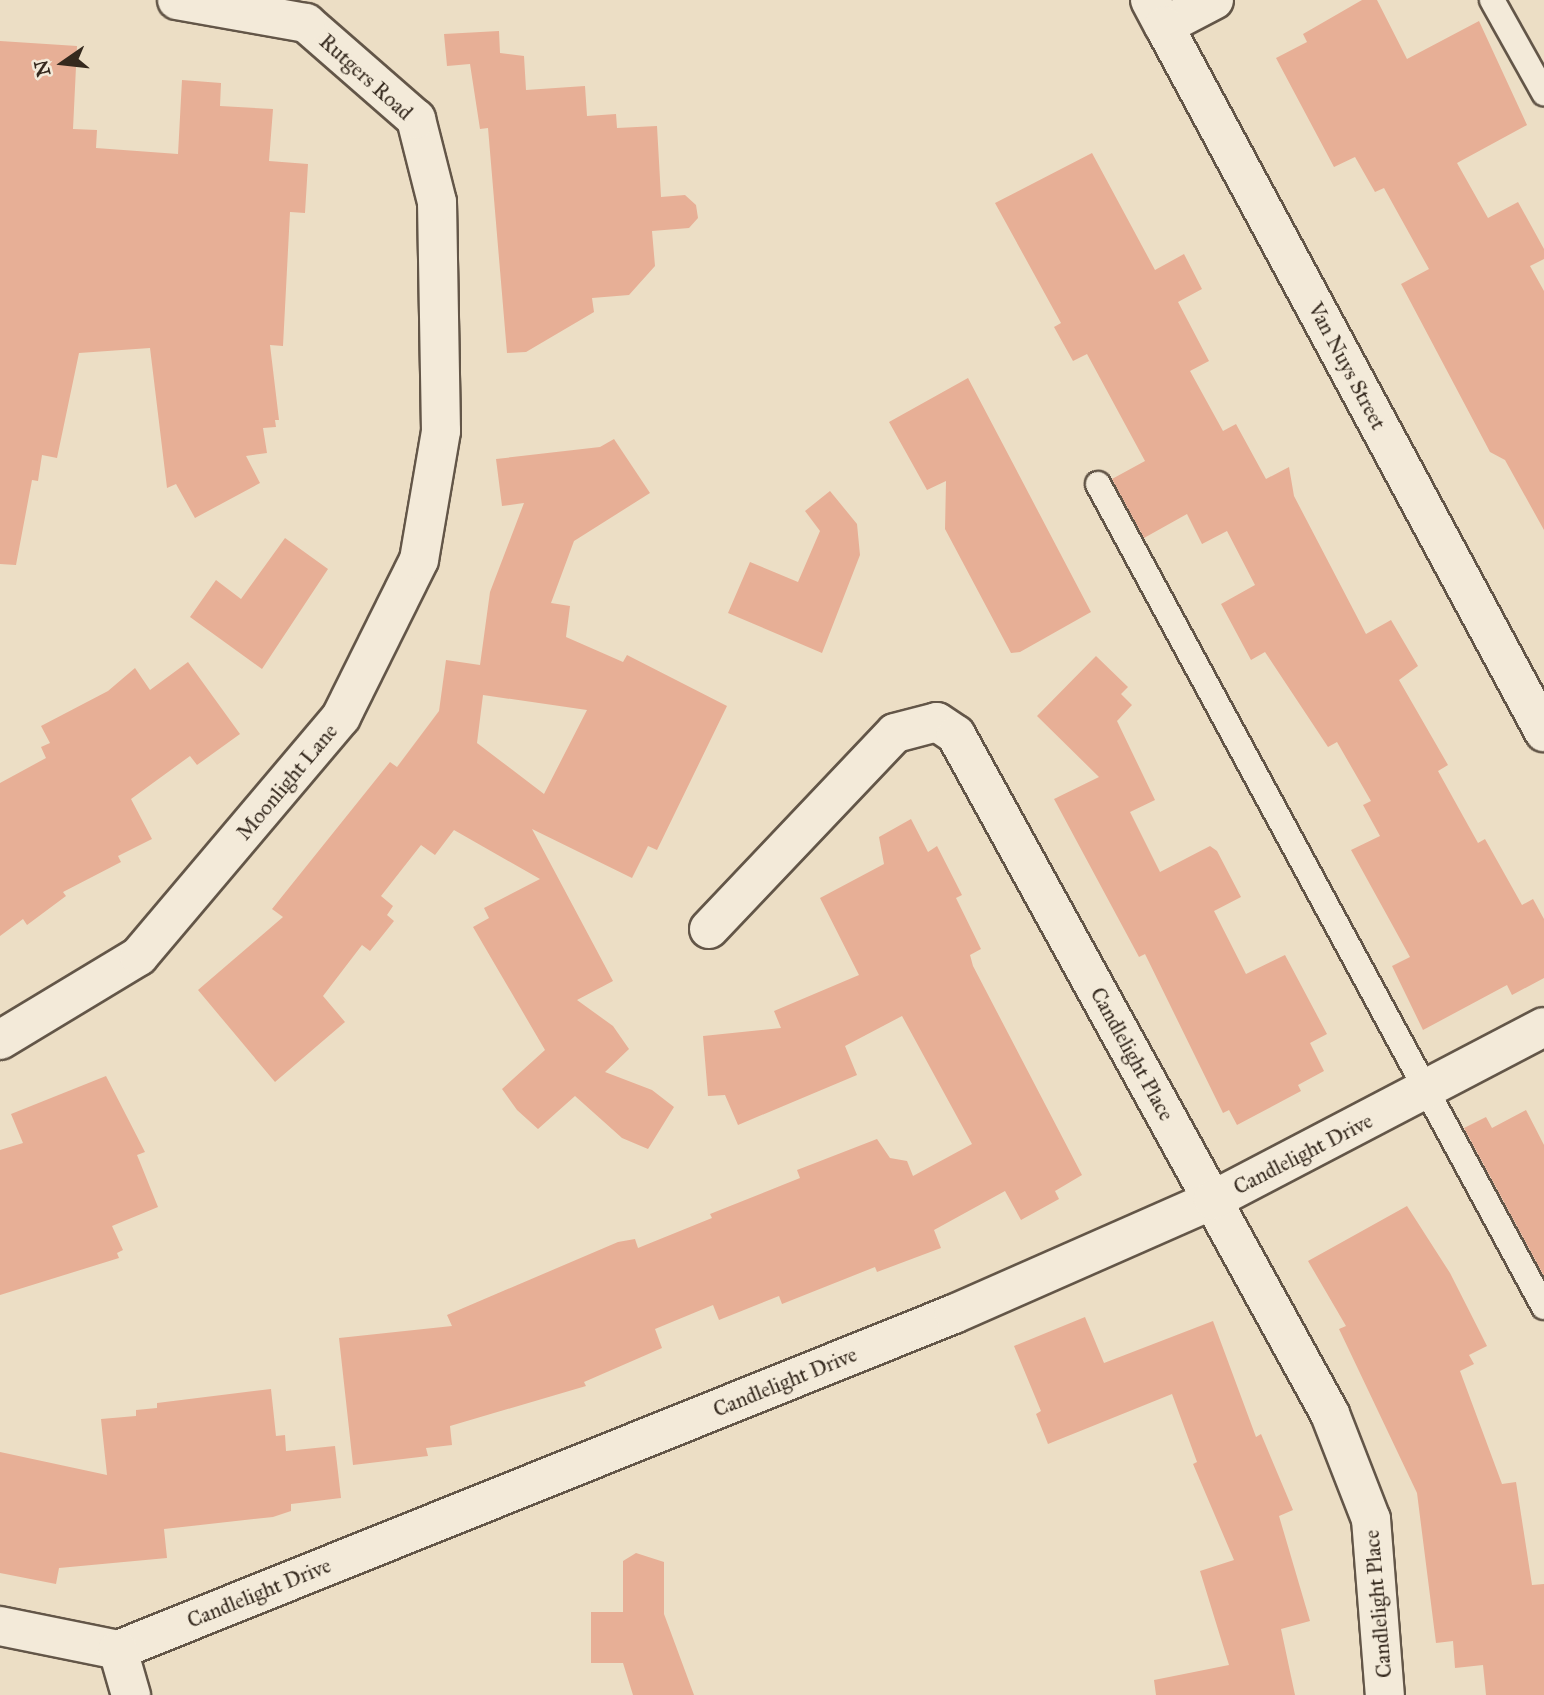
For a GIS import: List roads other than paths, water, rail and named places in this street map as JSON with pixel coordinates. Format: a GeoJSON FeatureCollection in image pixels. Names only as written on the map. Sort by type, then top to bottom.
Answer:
{"type":"FeatureCollection","features":[{"type":"Feature","properties":{"kind":"street","name":"Rutgers Road"},"geometry":{"type":"LineString","coordinates":[[177,0],[306,23],[416,119],[437,202],[441,431]]}},
{"type":"Feature","properties":{"kind":"street"},"geometry":{"type":"LineString","coordinates":[[1157,13],[1214,0]]}},
{"type":"Feature","properties":{"kind":"street","name":"Van Nuys Street"},"geometry":{"type":"LineString","coordinates":[[1157,13],[1544,732]]}},
{"type":"Feature","properties":{"kind":"street","name":"Moonlight Lane"},"geometry":{"type":"LineString","coordinates":[[0,1040],[139,956],[341,717],[419,560],[441,431]]}},
{"type":"Feature","properties":{"kind":"street","name":"Candlelight Place"},"geometry":{"type":"LineString","coordinates":[[709,929],[895,733],[937,722],[956,735],[1329,1414],[1371,1518],[1385,1695]]}},
{"type":"Feature","properties":{"kind":"street","name":"Candlelight Drive"},"geometry":{"type":"LineString","coordinates":[[118,1650],[941,1319],[1213,1200],[1544,1027]]}},
{"type":"Feature","properties":{"kind":"street"},"geometry":{"type":"LineString","coordinates":[[0,1626],[118,1650],[131,1695]]}},
{"type":"Feature","properties":{"kind":"lane"},"geometry":{"type":"LineString","coordinates":[[1492,0],[1544,93]]}},
{"type":"Feature","properties":{"kind":"lane"},"geometry":{"type":"LineString","coordinates":[[1098,484],[1544,1307]]}}]}
